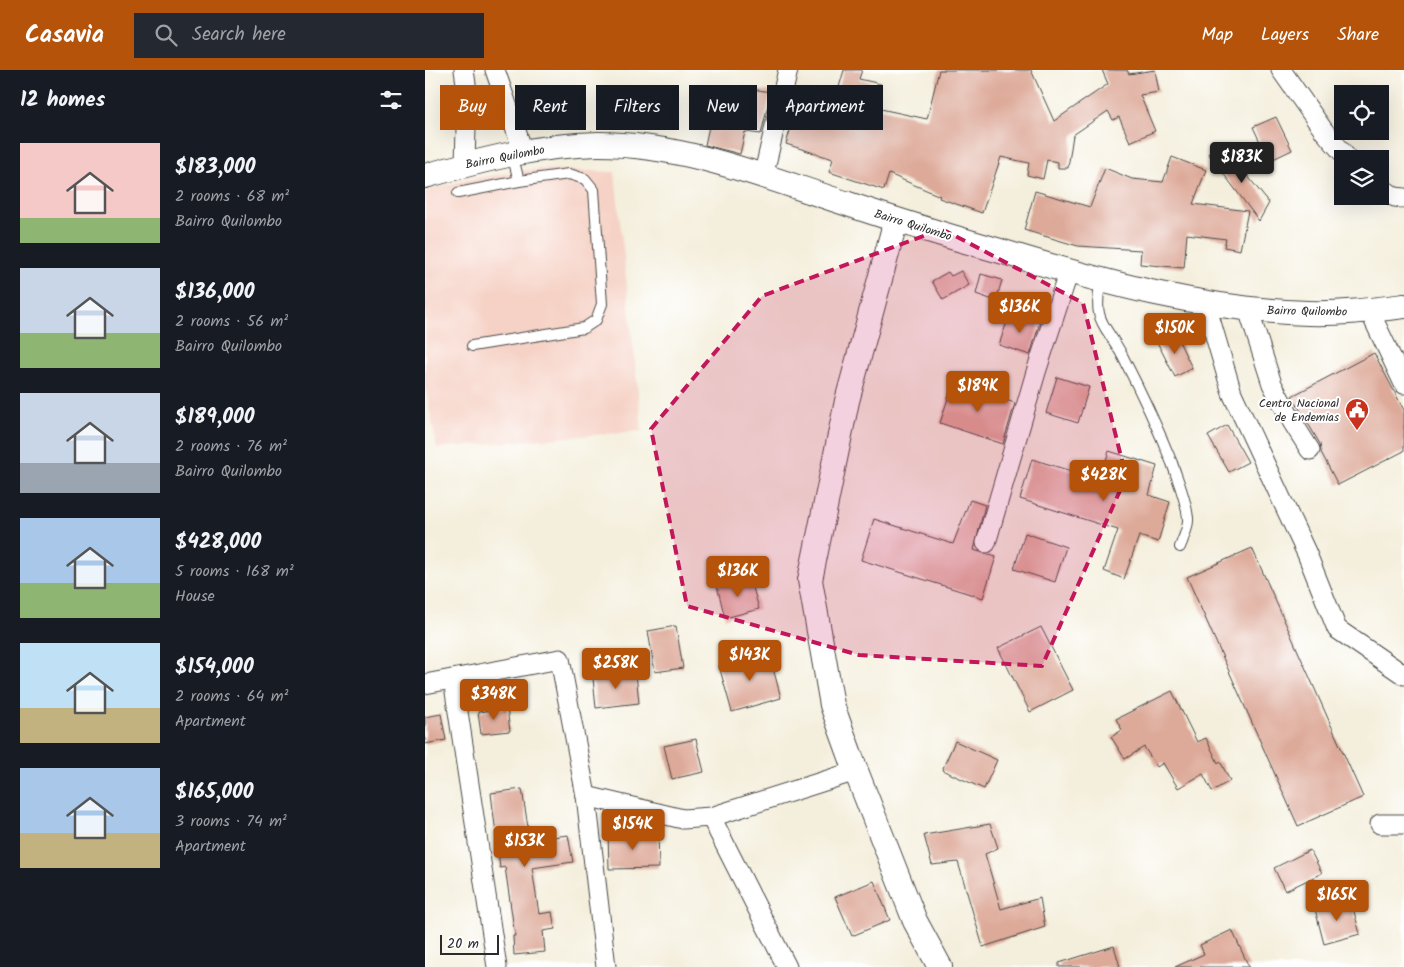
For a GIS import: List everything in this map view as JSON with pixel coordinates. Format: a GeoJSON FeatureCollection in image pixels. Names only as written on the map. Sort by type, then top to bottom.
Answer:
{"type":"FeatureCollection","features":[{"type":"Feature","properties":{"kind":"street"},"geometry":{"type":"LineString","coordinates":[[464,70],[467,91],[465,164]]}},
{"type":"Feature","properties":{"kind":"street"},"geometry":{"type":"LineString","coordinates":[[495,70],[517,152]]}},
{"type":"Feature","properties":{"kind":"street"},"geometry":{"type":"LineString","coordinates":[[763,177],[788,70]]}},
{"type":"Feature","properties":{"kind":"street"},"geometry":{"type":"LineString","coordinates":[[1281,70],[1324,131],[1340,150]]}},
{"type":"Feature","properties":{"kind":"street","name":"Bairro Quilombo"},"geometry":{"type":"LineString","coordinates":[[425,176],[465,164],[517,152],[563,146],[599,144],[646,147],[693,156],[896,220],[1101,281],[1248,309],[1309,314],[1350,313],[1404,306]]}},
{"type":"Feature","properties":{"kind":"street"},"geometry":{"type":"LineString","coordinates":[[1389,193],[1395,197],[1404,198]]}},
{"type":"Feature","properties":{"kind":"street"},"geometry":{"type":"LineString","coordinates":[[896,220],[847,400],[810,580],[832,705],[915,921],[940,967]]}},
{"type":"Feature","properties":{"kind":"street"},"geometry":{"type":"LineString","coordinates":[[986,543],[1036,372],[1069,271]]}},
{"type":"Feature","properties":{"kind":"street"},"geometry":{"type":"LineString","coordinates":[[1205,302],[1232,393],[1307,554],[1337,629],[1404,675]]}},
{"type":"Feature","properties":{"kind":"street"},"geometry":{"type":"LineString","coordinates":[[1248,309],[1272,384],[1310,450]]}},
{"type":"Feature","properties":{"kind":"street"},"geometry":{"type":"LineString","coordinates":[[1369,310],[1404,384]]}},
{"type":"Feature","properties":{"kind":"street"},"geometry":{"type":"LineString","coordinates":[[425,684],[560,660],[587,796],[606,967]]}},
{"type":"Feature","properties":{"kind":"street"},"geometry":{"type":"LineString","coordinates":[[453,680],[497,967]]}},
{"type":"Feature","properties":{"kind":"street"},"geometry":{"type":"LineString","coordinates":[[587,796],[683,819],[711,818],[856,771]]}},
{"type":"Feature","properties":{"kind":"street"},"geometry":{"type":"LineString","coordinates":[[711,818],[787,967]]}},
{"type":"Feature","properties":{"kind":"street"},"geometry":{"type":"LineString","coordinates":[[1380,824],[1404,824]]}},
{"type":"Feature","properties":{"kind":"lane"},"geometry":{"type":"LineString","coordinates":[[517,152],[519,181]]}},
{"type":"Feature","properties":{"kind":"lane"},"geometry":{"type":"LineString","coordinates":[[458,193],[519,181],[569,174],[585,179],[594,190],[602,304],[596,320],[584,328],[472,346]]}},
{"type":"Feature","properties":{"kind":"lane"},"geometry":{"type":"LineString","coordinates":[[1101,281],[1097,312],[1105,330],[1119,349],[1139,390],[1163,441],[1181,488],[1189,520],[1180,547]]}},
{"type":"Feature","properties":{"kind":"highlighted area"},"geometry":{"type":"Polygon","coordinates":[[[942,229],[1083,303],[1126,477],[1042,666],[859,655],[687,606],[651,429],[762,296],[942,229]]]}},
{"type":"Feature","properties":{"kind":"shaded area"},"geometry":{"type":"Polygon","coordinates":[[[537,169],[615,172],[642,431],[437,448],[425,384],[425,192],[470,179],[537,169]]]}},
{"type":"Feature","properties":{"kind":"building"},"geometry":{"type":"Polygon","coordinates":[[[844,70],[862,70],[859,79],[881,84],[881,85],[840,85],[844,70]]]}},
{"type":"Feature","properties":{"kind":"building"},"geometry":{"type":"Polygon","coordinates":[[[939,70],[1031,70],[1054,121],[1108,84],[1102,70],[1127,70],[1129,74],[1155,70],[1159,92],[1140,95],[1155,131],[1130,142],[1119,117],[1113,120],[1108,111],[1073,135],[1068,168],[1058,168],[1058,162],[1047,160],[1043,179],[1027,175],[1029,163],[1001,157],[982,213],[939,198],[940,196],[889,174],[884,190],[829,172],[833,159],[786,144],[790,130],[883,130],[883,110],[927,119],[939,70]]]}},
{"type":"Feature","properties":{"kind":"building"},"geometry":{"type":"Polygon","coordinates":[[[757,90],[767,91],[767,109],[761,134],[745,132],[740,154],[705,145],[708,130],[757,130],[757,90]]]}},
{"type":"Feature","properties":{"kind":"building"},"geometry":{"type":"Polygon","coordinates":[[[1276,117],[1292,150],[1269,161],[1253,127],[1276,117]]]}},
{"type":"Feature","properties":{"kind":"building"},"geometry":{"type":"Polygon","coordinates":[[[1228,151],[1269,203],[1259,221],[1208,153],[1218,159],[1228,151]]]}},
{"type":"Feature","properties":{"kind":"building"},"geometry":{"type":"Polygon","coordinates":[[[1172,157],[1206,170],[1193,204],[1248,211],[1240,250],[1224,247],[1226,239],[1187,234],[1184,268],[1140,264],[1141,250],[1078,246],[1024,230],[1035,191],[1090,207],[1105,168],[1132,179],[1163,182],[1172,157]]]}},
{"type":"Feature","properties":{"kind":"building"},"geometry":{"type":"Polygon","coordinates":[[[961,271],[969,285],[943,300],[932,281],[948,272],[951,276],[961,271]]]}},
{"type":"Feature","properties":{"kind":"building"},"geometry":{"type":"Polygon","coordinates":[[[981,274],[1002,280],[996,301],[976,294],[981,274]]]}},
{"type":"Feature","properties":{"kind":"building"},"geometry":{"type":"Polygon","coordinates":[[[1010,313],[1040,322],[1030,355],[999,345],[1010,313]]]}},
{"type":"Feature","properties":{"kind":"building"},"geometry":{"type":"Polygon","coordinates":[[[1175,333],[1192,368],[1175,377],[1157,342],[1175,333]]]}},
{"type":"Feature","properties":{"kind":"building","name":"Centro Nacional de Endemias"},"geometry":{"type":"Polygon","coordinates":[[[1374,353],[1404,410],[1404,451],[1338,485],[1321,452],[1320,444],[1292,396],[1374,353]]]}},
{"type":"Feature","properties":{"kind":"building"},"geometry":{"type":"Polygon","coordinates":[[[1057,377],[1089,387],[1078,423],[1046,413],[1057,377]]]}},
{"type":"Feature","properties":{"kind":"building"},"geometry":{"type":"Polygon","coordinates":[[[953,383],[1015,403],[1003,444],[940,423],[953,383]]]}},
{"type":"Feature","properties":{"kind":"building"},"geometry":{"type":"Polygon","coordinates":[[[1227,425],[1248,462],[1229,472],[1208,436],[1227,425]]]}},
{"type":"Feature","properties":{"kind":"building"},"geometry":{"type":"Polygon","coordinates":[[[1109,451],[1157,466],[1149,495],[1170,502],[1158,542],[1139,536],[1124,579],[1104,571],[1118,530],[1020,499],[1032,459],[1100,480],[1109,451]]]}},
{"type":"Feature","properties":{"kind":"building"},"geometry":{"type":"Polygon","coordinates":[[[970,500],[985,505],[974,550],[996,557],[983,598],[861,560],[874,519],[953,544],[970,500]]]}},
{"type":"Feature","properties":{"kind":"building"},"geometry":{"type":"Polygon","coordinates":[[[1025,533],[1066,547],[1055,582],[1014,569],[1025,533]]]}},
{"type":"Feature","properties":{"kind":"building"},"geometry":{"type":"Polygon","coordinates":[[[1252,548],[1363,797],[1298,826],[1187,577],[1252,548]]]}},
{"type":"Feature","properties":{"kind":"building"},"geometry":{"type":"Polygon","coordinates":[[[750,577],[759,609],[725,618],[717,586],[750,577]]]}},
{"type":"Feature","properties":{"kind":"building"},"geometry":{"type":"Polygon","coordinates":[[[676,626],[683,668],[655,672],[648,631],[676,626]]]}},
{"type":"Feature","properties":{"kind":"building"},"geometry":{"type":"Polygon","coordinates":[[[1041,627],[1073,690],[1030,712],[998,648],[1041,627]]]}},
{"type":"Feature","properties":{"kind":"building"},"geometry":{"type":"Polygon","coordinates":[[[769,653],[781,698],[732,712],[719,666],[769,653]]]}},
{"type":"Feature","properties":{"kind":"building"},"geometry":{"type":"Polygon","coordinates":[[[636,673],[639,703],[596,708],[593,678],[636,673]]]}},
{"type":"Feature","properties":{"kind":"building"},"geometry":{"type":"Polygon","coordinates":[[[1172,691],[1197,742],[1206,738],[1218,763],[1220,761],[1230,781],[1212,791],[1203,774],[1178,788],[1163,763],[1157,767],[1144,747],[1125,759],[1111,737],[1122,730],[1116,719],[1172,691]]]}},
{"type":"Feature","properties":{"kind":"building"},"geometry":{"type":"Polygon","coordinates":[[[507,708],[510,731],[481,734],[478,712],[507,708]]]}},
{"type":"Feature","properties":{"kind":"building"},"geometry":{"type":"Polygon","coordinates":[[[441,714],[446,740],[425,744],[425,717],[441,714]]]}},
{"type":"Feature","properties":{"kind":"building"},"geometry":{"type":"Polygon","coordinates":[[[696,739],[704,772],[672,779],[664,746],[696,739]]]}},
{"type":"Feature","properties":{"kind":"building"},"geometry":{"type":"Polygon","coordinates":[[[955,741],[997,760],[984,789],[942,770],[955,741]]]}},
{"type":"Feature","properties":{"kind":"building"},"geometry":{"type":"Polygon","coordinates":[[[522,789],[530,840],[568,835],[573,862],[532,868],[539,914],[552,912],[555,929],[543,931],[545,952],[514,955],[513,936],[515,936],[505,867],[500,868],[491,793],[522,789]]]}},
{"type":"Feature","properties":{"kind":"building"},"geometry":{"type":"Polygon","coordinates":[[[990,824],[998,848],[985,854],[1001,909],[1040,898],[1045,927],[983,947],[958,862],[932,865],[924,835],[990,824]]]}},
{"type":"Feature","properties":{"kind":"building"},"geometry":{"type":"Polygon","coordinates":[[[658,832],[659,868],[609,869],[608,833],[658,832]]]}},
{"type":"Feature","properties":{"kind":"building"},"geometry":{"type":"Polygon","coordinates":[[[1310,850],[1322,873],[1285,891],[1274,868],[1310,850]]]}},
{"type":"Feature","properties":{"kind":"building"},"geometry":{"type":"Polygon","coordinates":[[[874,881],[890,920],[852,936],[835,897],[874,881]]]}},
{"type":"Feature","properties":{"kind":"building"},"geometry":{"type":"Polygon","coordinates":[[[1351,900],[1360,934],[1324,944],[1315,909],[1351,900]]]}},
{"type":"Feature","properties":{"kind":"building"},"geometry":{"type":"Polygon","coordinates":[[[1232,930],[1249,967],[1175,967],[1204,954],[1200,945],[1232,930]]]}},
{"type":"Feature","properties":{"kind":"building"},"geometry":{"type":"Polygon","coordinates":[[[1114,946],[1120,967],[1059,967],[1059,963],[1114,946]]]}},
{"type":"Feature","properties":{"kind":"place","name":"Centro Nacional de Endemias"},"geometry":{"type":"Point","coordinates":[1357,431]}}]}
